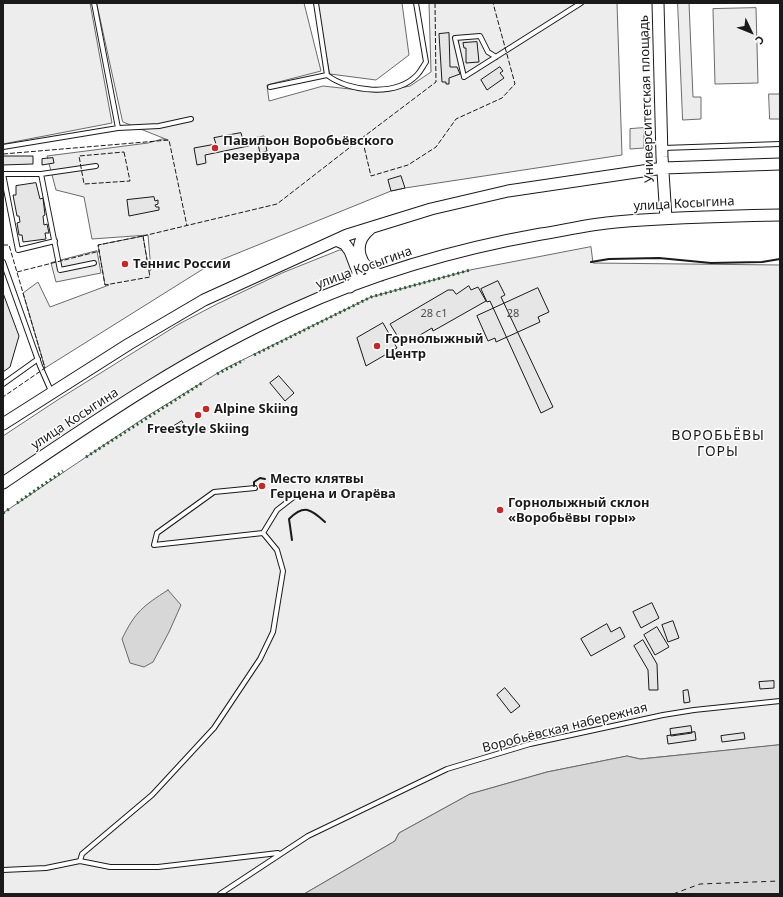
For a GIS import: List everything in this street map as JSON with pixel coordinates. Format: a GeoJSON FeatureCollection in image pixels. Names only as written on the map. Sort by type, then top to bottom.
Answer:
{"type":"FeatureCollection","features":[{"type":"Feature","properties":{"kind":"main road","name":"Университетская площадь"},"geometry":{"type":"LineString","coordinates":[[658,3],[662,148],[666,218]]}},
{"type":"Feature","properties":{"kind":"main road"},"geometry":{"type":"LineString","coordinates":[[3,424],[51,392],[204,300],[336,240],[370,228],[431,209],[508,191],[663,168],[780,164]]}},
{"type":"Feature","properties":{"kind":"main road","name":"улица Косыгина"},"geometry":{"type":"LineString","coordinates":[[3,483],[113,410],[205,354],[292,309],[381,275],[445,255],[504,241],[614,222],[666,218],[780,215]]}},
{"type":"Feature","properties":{"kind":"main road"},"geometry":{"type":"LineString","coordinates":[[370,228],[362,235],[359,247],[365,266],[371,272],[381,275]]}},
{"type":"Feature","properties":{"kind":"main road"},"geometry":{"type":"LineString","coordinates":[[336,240],[345,244],[350,251],[358,272],[357,279],[350,287]]}},
{"type":"Feature","properties":{"kind":"lane"},"geometry":{"type":"LineString","coordinates":[[94,3],[118,128]]}},
{"type":"Feature","properties":{"kind":"lane"},"geometry":{"type":"LineString","coordinates":[[316,3],[327,75],[338,84],[355,88],[384,90],[403,84],[417,75],[426,62],[416,3]]}},
{"type":"Feature","properties":{"kind":"lane"},"geometry":{"type":"LineString","coordinates":[[496,57],[488,52],[480,36],[455,38],[464,77],[496,57],[581,3]]}},
{"type":"Feature","properties":{"kind":"lane"},"geometry":{"type":"LineString","coordinates":[[270,87],[327,75]]}},
{"type":"Feature","properties":{"kind":"lane"},"geometry":{"type":"LineString","coordinates":[[3,147],[118,128],[159,126],[191,119]]}},
{"type":"Feature","properties":{"kind":"lane"},"geometry":{"type":"LineString","coordinates":[[662,148],[780,144]]}},
{"type":"Feature","properties":{"kind":"lane"},"geometry":{"type":"LineString","coordinates":[[55,241],[18,250],[3,174],[42,174],[96,166]]}},
{"type":"Feature","properties":{"kind":"lane"},"geometry":{"type":"LineString","coordinates":[[42,174],[60,270],[94,263]]}},
{"type":"Feature","properties":{"kind":"lane"},"geometry":{"type":"LineString","coordinates":[[3,262],[51,392]]}},
{"type":"Feature","properties":{"kind":"lane"},"geometry":{"type":"LineString","coordinates":[[3,384],[38,359]]}},
{"type":"Feature","properties":{"kind":"lane"},"geometry":{"type":"LineString","coordinates":[[255,488],[214,492],[157,533],[154,545],[263,533]]}},
{"type":"Feature","properties":{"kind":"lane"},"geometry":{"type":"LineString","coordinates":[[263,533],[277,510],[295,496]]}},
{"type":"Feature","properties":{"kind":"lane"},"geometry":{"type":"LineString","coordinates":[[80,861],[82,854],[152,795],[214,728],[260,659],[273,632],[283,571],[277,550],[263,533]]}},
{"type":"Feature","properties":{"kind":"lane","name":"Воробьёвская набережная"},"geometry":{"type":"LineString","coordinates":[[220,894],[281,852],[308,836],[447,769],[530,744],[663,715],[694,710],[780,701]]}},
{"type":"Feature","properties":{"kind":"lane"},"geometry":{"type":"LineString","coordinates":[[3,870],[46,868],[80,861],[110,867],[158,867],[281,852]]}},
{"type":"Feature","properties":{"kind":"shaded area"},"geometry":{"type":"Polygon","coordinates":[[[3,3],[90,3],[112,123],[3,144],[3,3]]]}},
{"type":"Feature","properties":{"kind":"shaded area"},"geometry":{"type":"Polygon","coordinates":[[[97,3],[304,3],[321,71],[267,85],[269,101],[323,86],[377,92],[410,86],[431,72],[429,3],[617,3],[622,155],[391,191],[211,264],[45,368],[23,293],[38,282],[50,307],[109,285],[105,285],[98,245],[143,236],[149,271],[151,270],[148,235],[92,239],[84,197],[56,190],[47,156],[148,143],[162,139],[168,140],[123,122],[97,3]]]}},
{"type":"Feature","properties":{"kind":"shaded area"},"geometry":{"type":"Polygon","coordinates":[[[317,3],[402,3],[409,55],[376,80],[330,74],[317,3]]]}},
{"type":"Feature","properties":{"kind":"shaded area"},"geometry":{"type":"Polygon","coordinates":[[[678,3],[689,3],[693,97],[701,97],[701,119],[683,120],[678,3]]]}},
{"type":"Feature","properties":{"kind":"shaded area"},"geometry":{"type":"Polygon","coordinates":[[[756,8],[758,83],[715,84],[713,9],[756,8]]]}},
{"type":"Feature","properties":{"kind":"shaded area"},"geometry":{"type":"Polygon","coordinates":[[[769,94],[780,94],[780,119],[770,119],[769,94]]]}},
{"type":"Feature","properties":{"kind":"shaded area"},"geometry":{"type":"Polygon","coordinates":[[[644,128],[644,148],[630,149],[630,129],[644,128]]]}},
{"type":"Feature","properties":{"kind":"shaded area"},"geometry":{"type":"Polygon","coordinates":[[[591,247],[593,263],[780,265],[780,745],[640,759],[627,756],[547,772],[470,794],[399,833],[395,841],[304,894],[3,894],[3,513],[144,418],[226,368],[371,297],[470,270],[591,247]]]}},
{"type":"Feature","properties":{"kind":"shaded area"},"geometry":{"type":"Polygon","coordinates":[[[340,250],[346,251],[356,277],[296,302],[197,353],[78,426],[3,476],[3,436],[179,324],[282,273],[340,250]]]}},
{"type":"Feature","properties":{"kind":"shaded area"},"geometry":{"type":"Polygon","coordinates":[[[97,251],[101,273],[56,282],[51,263],[97,251]]]}},
{"type":"Feature","properties":{"kind":"shaded area"},"geometry":{"type":"Polygon","coordinates":[[[168,590],[181,605],[169,632],[153,662],[144,667],[130,663],[122,639],[131,622],[140,610],[168,590]]]}},
{"type":"Feature","properties":{"kind":"shaded area"},"geometry":{"type":"Polygon","coordinates":[[[780,745],[780,894],[304,894],[395,841],[399,833],[470,794],[547,772],[627,756],[640,759],[780,745]]]}},
{"type":"Feature","properties":{"kind":"building"},"geometry":{"type":"Polygon","coordinates":[[[449,33],[450,67],[457,67],[460,74],[449,78],[449,84],[446,84],[446,82],[442,82],[439,34],[449,33]]]}},
{"type":"Feature","properties":{"kind":"building"},"geometry":{"type":"Polygon","coordinates":[[[477,42],[479,62],[466,63],[466,48],[464,48],[463,43],[477,42]]]}},
{"type":"Feature","properties":{"kind":"building"},"geometry":{"type":"Polygon","coordinates":[[[500,67],[503,71],[500,73],[504,78],[487,90],[481,80],[500,67]]]}},
{"type":"Feature","properties":{"kind":"building","name":"Павильон Воробьёвского резервуара"},"geometry":{"type":"Polygon","coordinates":[[[241,133],[243,140],[264,136],[267,151],[260,153],[258,144],[205,155],[206,163],[197,165],[194,148],[216,144],[214,138],[241,133]]]}},
{"type":"Feature","properties":{"kind":"building"},"geometry":{"type":"Polygon","coordinates":[[[3,156],[33,156],[33,164],[3,165],[3,156]]]}},
{"type":"Feature","properties":{"kind":"building"},"geometry":{"type":"Polygon","coordinates":[[[53,158],[54,163],[42,165],[42,159],[53,158]]]}},
{"type":"Feature","properties":{"kind":"building"},"geometry":{"type":"Polygon","coordinates":[[[401,176],[405,188],[391,191],[388,180],[401,176]]]}},
{"type":"Feature","properties":{"kind":"building"},"geometry":{"type":"Polygon","coordinates":[[[36,183],[40,199],[43,198],[45,215],[43,216],[44,225],[47,224],[49,233],[45,233],[46,239],[23,242],[22,235],[19,235],[17,223],[20,222],[19,216],[17,216],[13,195],[16,195],[16,186],[36,183]]]}},
{"type":"Feature","properties":{"kind":"building"},"geometry":{"type":"Polygon","coordinates":[[[154,197],[155,201],[158,200],[158,204],[155,205],[156,207],[159,207],[159,210],[129,216],[127,200],[154,197]]]}},
{"type":"Feature","properties":{"kind":"building"},"geometry":{"type":"Polygon","coordinates":[[[498,281],[505,295],[501,297],[553,407],[541,413],[490,301],[487,302],[481,289],[498,281]]]}},
{"type":"Feature","properties":{"kind":"building"},"geometry":{"type":"Polygon","coordinates":[[[469,286],[471,290],[478,287],[486,301],[433,331],[432,328],[403,345],[390,324],[448,290],[453,290],[456,294],[469,286]]]}},
{"type":"Feature","properties":{"kind":"building"},"geometry":{"type":"Polygon","coordinates":[[[538,288],[549,312],[538,317],[540,322],[496,342],[495,338],[488,341],[477,316],[538,288]]]}},
{"type":"Feature","properties":{"kind":"building"},"geometry":{"type":"Polygon","coordinates":[[[3,293],[19,336],[10,367],[3,372],[3,293]]]}},
{"type":"Feature","properties":{"kind":"building","name":"Горнолыжный Центр"},"geometry":{"type":"Polygon","coordinates":[[[383,323],[397,348],[366,366],[357,338],[383,323]]]}},
{"type":"Feature","properties":{"kind":"building"},"geometry":{"type":"Polygon","coordinates":[[[279,376],[294,393],[285,401],[270,383],[279,376]]]}},
{"type":"Feature","properties":{"kind":"building"},"geometry":{"type":"Polygon","coordinates":[[[182,421],[185,427],[177,431],[174,426],[182,421]]]}},
{"type":"Feature","properties":{"kind":"building"},"geometry":{"type":"Polygon","coordinates":[[[652,603],[659,618],[641,628],[633,612],[652,603]]]}},
{"type":"Feature","properties":{"kind":"building"},"geometry":{"type":"Polygon","coordinates":[[[673,621],[679,638],[668,642],[662,625],[673,621]]]}},
{"type":"Feature","properties":{"kind":"building"},"geometry":{"type":"Polygon","coordinates":[[[607,624],[611,632],[620,627],[625,637],[591,656],[581,639],[607,624]]]}},
{"type":"Feature","properties":{"kind":"building"},"geometry":{"type":"Polygon","coordinates":[[[657,627],[669,647],[655,655],[644,635],[657,627]]]}},
{"type":"Feature","properties":{"kind":"building"},"geometry":{"type":"Polygon","coordinates":[[[643,640],[657,664],[658,690],[649,690],[648,670],[634,646],[643,640]]]}},
{"type":"Feature","properties":{"kind":"building"},"geometry":{"type":"Polygon","coordinates":[[[774,681],[774,688],[760,689],[759,682],[774,681]]]}},
{"type":"Feature","properties":{"kind":"building"},"geometry":{"type":"Polygon","coordinates":[[[505,688],[520,706],[511,713],[497,695],[505,688]]]}},
{"type":"Feature","properties":{"kind":"building"},"geometry":{"type":"Polygon","coordinates":[[[688,690],[690,702],[684,703],[683,691],[688,690]]]}},
{"type":"Feature","properties":{"kind":"building"},"geometry":{"type":"Polygon","coordinates":[[[691,726],[692,733],[671,736],[670,729],[691,726]]]}},
{"type":"Feature","properties":{"kind":"building"},"geometry":{"type":"Polygon","coordinates":[[[695,732],[696,740],[668,744],[667,736],[695,732]]]}},
{"type":"Feature","properties":{"kind":"building"},"geometry":{"type":"Polygon","coordinates":[[[744,733],[745,739],[722,742],[721,736],[744,733]]]}},
{"type":"Feature","properties":{"kind":"ferry route"},"geometry":{"type":"LineString","coordinates":[[673,894],[700,884],[780,881]]}},
{"type":"Feature","properties":{"kind":"hedge"},"geometry":{"type":"LineString","coordinates":[[254,355],[371,297],[470,270]]}},
{"type":"Feature","properties":{"kind":"hedge"},"geometry":{"type":"LineString","coordinates":[[217,374],[244,360]]}},
{"type":"Feature","properties":{"kind":"hedge"},"geometry":{"type":"LineString","coordinates":[[86,457],[202,383]]}},
{"type":"Feature","properties":{"kind":"hedge"},"geometry":{"type":"LineString","coordinates":[[17,503],[63,471]]}},
{"type":"Feature","properties":{"kind":"hedge"},"geometry":{"type":"LineString","coordinates":[[3,513],[9,509]]}},
{"type":"Feature","properties":{"kind":"fence"},"geometry":{"type":"LineString","coordinates":[[435,3],[436,82],[362,138],[371,176],[408,165],[436,147],[456,119],[502,98],[515,84],[493,3]]}},
{"type":"Feature","properties":{"kind":"fence"},"geometry":{"type":"LineString","coordinates":[[143,236],[277,204],[362,138]]}},
{"type":"Feature","properties":{"kind":"fence"},"geometry":{"type":"LineString","coordinates":[[3,154],[169,140],[187,226]]}},
{"type":"Feature","properties":{"kind":"fence"},"geometry":{"type":"LineString","coordinates":[[124,152],[130,181],[84,184],[79,156],[124,152]]}},
{"type":"Feature","properties":{"kind":"fence"},"geometry":{"type":"LineString","coordinates":[[143,236],[150,277],[105,285],[98,245],[143,236]]}},
{"type":"Feature","properties":{"kind":"fence"},"geometry":{"type":"LineString","coordinates":[[3,245],[9,245],[45,368],[3,397]]}},
{"type":"Feature","properties":{"kind":"fence"},"geometry":{"type":"LineString","coordinates":[[17,272],[100,251]]}},
{"type":"Feature","properties":{"kind":"wall"},"geometry":{"type":"LineString","coordinates":[[591,262],[609,259],[659,258],[711,263],[762,262],[780,259]]}},
{"type":"Feature","properties":{"kind":"wall"},"geometry":{"type":"LineString","coordinates":[[254,486],[254,482],[260,478],[265,479]]}},
{"type":"Feature","properties":{"kind":"wall"},"geometry":{"type":"LineString","coordinates":[[292,540],[289,519],[299,511],[311,511],[325,522]]}},
{"type":"Feature","properties":{"kind":"place","name":"Павильон Воробьёвского резервуара"},"geometry":{"type":"Point","coordinates":[215,148]}},
{"type":"Feature","properties":{"kind":"place","name":"Теннис России"},"geometry":{"type":"Point","coordinates":[125,264]}},
{"type":"Feature","properties":{"kind":"place","name":"Горнолыжный Центр"},"geometry":{"type":"Point","coordinates":[377,346]}},
{"type":"Feature","properties":{"kind":"place","name":"Alpine Skiing"},"geometry":{"type":"Point","coordinates":[206,409]}},
{"type":"Feature","properties":{"kind":"place","name":"Freestyle Skiing"},"geometry":{"type":"Point","coordinates":[198,415]}},
{"type":"Feature","properties":{"kind":"place","name":"Место клятвы Герцена и Огарёва"},"geometry":{"type":"Point","coordinates":[262,486]}},
{"type":"Feature","properties":{"kind":"place","name":"Горнолыжный склон «Воробьёвы горы»"},"geometry":{"type":"Point","coordinates":[500,510]}},
{"type":"Feature","properties":{"kind":"district","name":"ВОРОБЬЁВЫ ГОРЫ"},"geometry":{"type":"Point","coordinates":[718,444]}}]}
